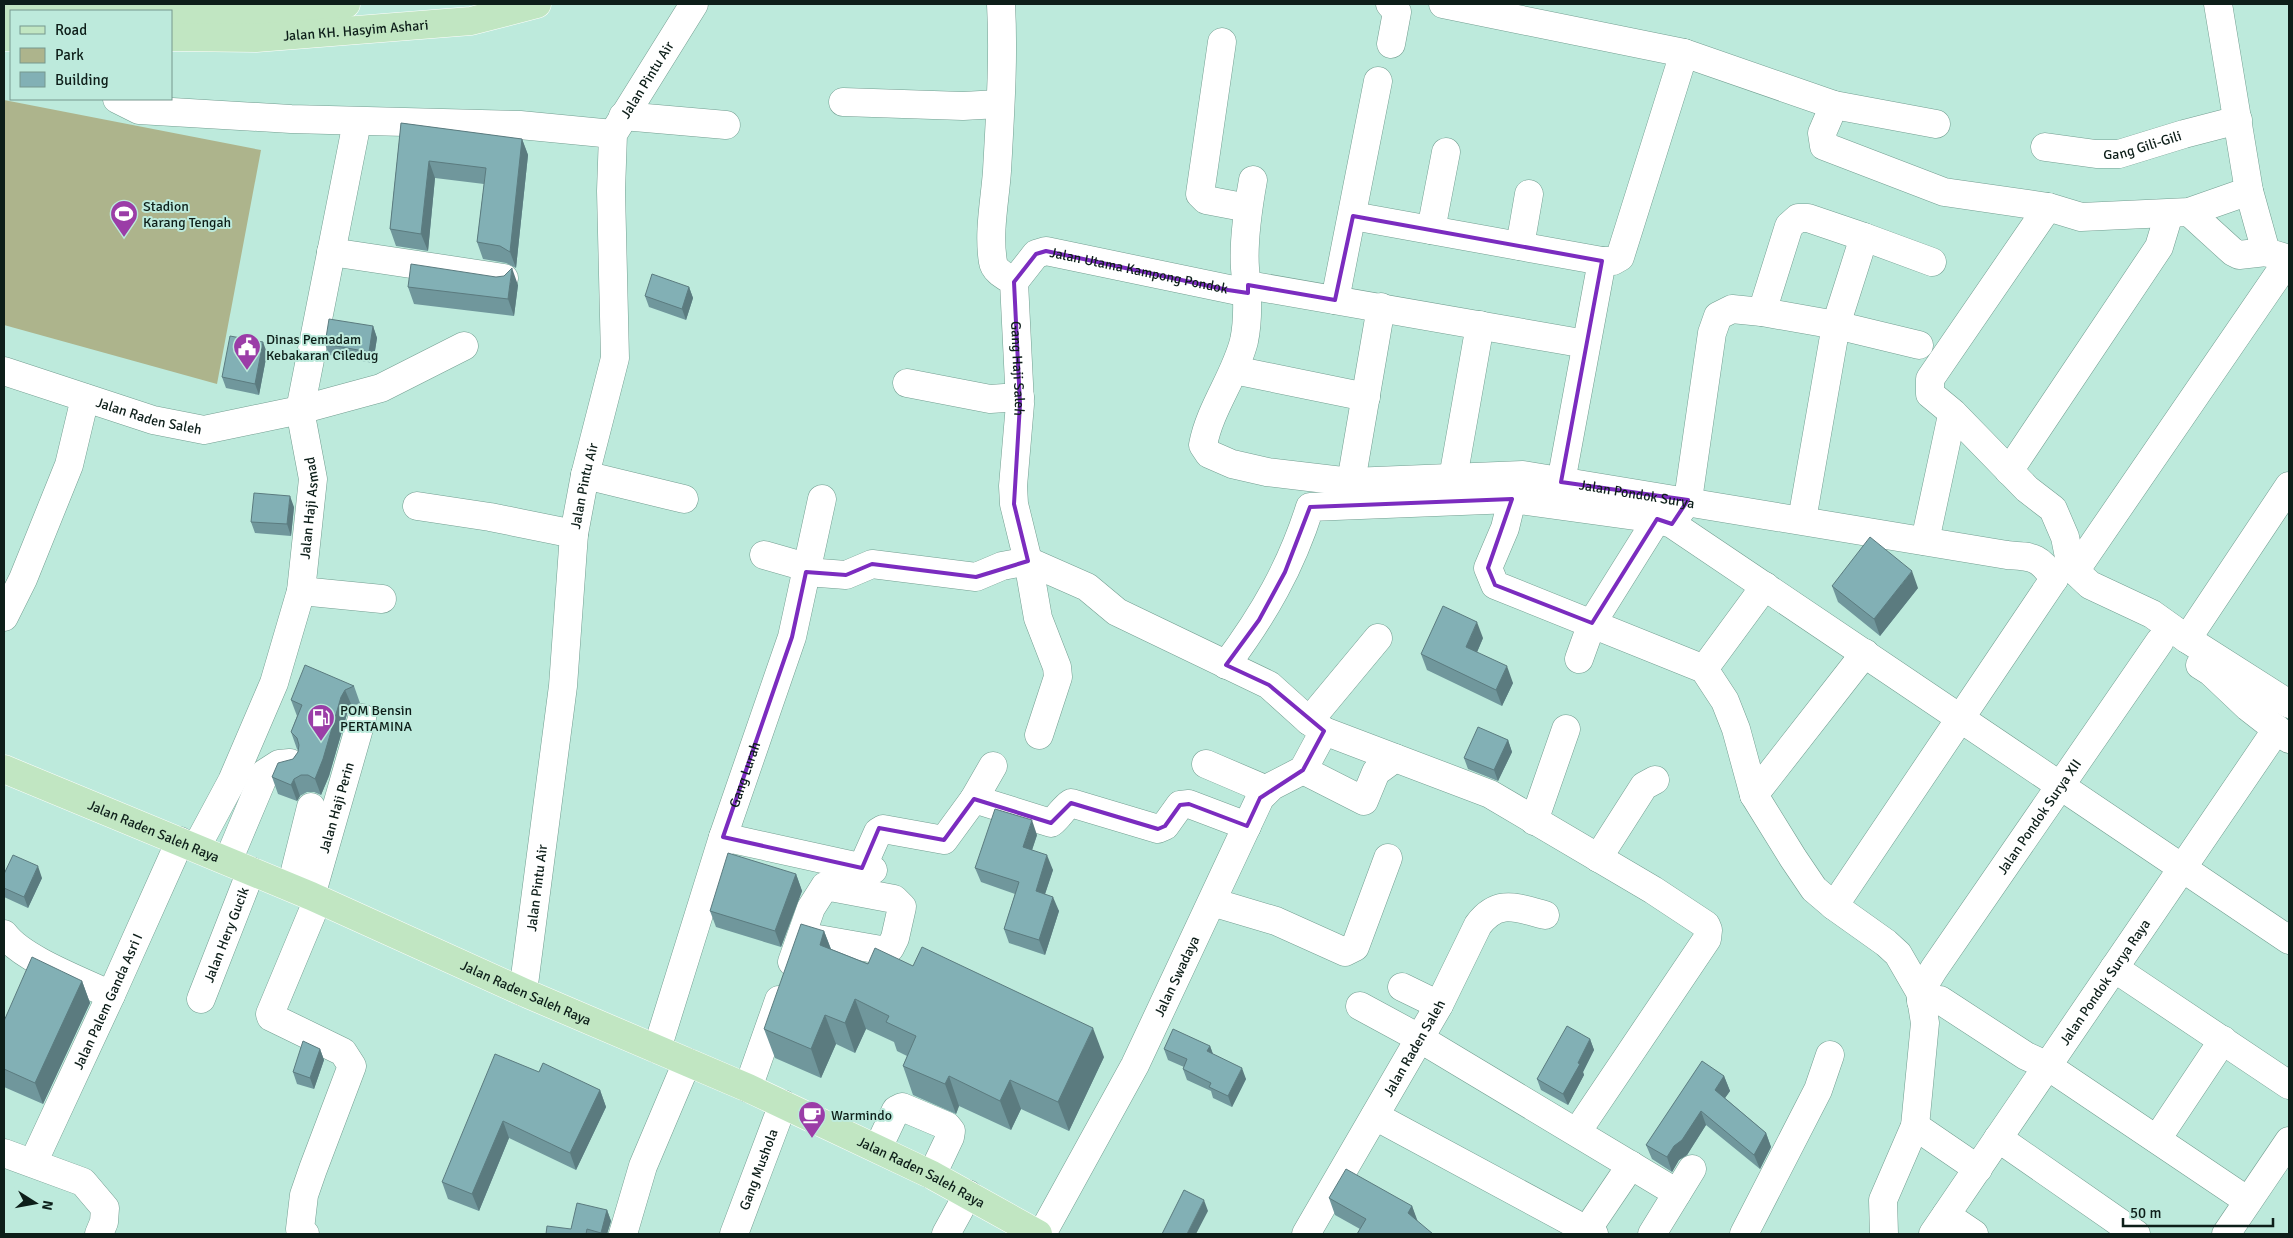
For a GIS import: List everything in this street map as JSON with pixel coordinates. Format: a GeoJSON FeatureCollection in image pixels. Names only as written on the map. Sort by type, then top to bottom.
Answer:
{"type":"FeatureCollection","features":[{"type":"Feature","properties":{"kind":"main road","name":"Jalan KH. Hasyim Ashari"},"geometry":{"type":"LineString","coordinates":[[172,37],[255,25],[346,4]]}},
{"type":"Feature","properties":{"kind":"main road","name":"Jalan KH. Hasyim Ashari"},"geometry":{"type":"LineString","coordinates":[[172,17],[255,25],[471,21],[537,4]]}},
{"type":"Feature","properties":{"kind":"main road","name":"Jalan KH. Hasyim Ashari"},"geometry":{"type":"LineString","coordinates":[[4,10],[56,6],[98,10]]}},
{"type":"Feature","properties":{"kind":"main road","name":"Jalan Raden Saleh Raya"},"geometry":{"type":"LineString","coordinates":[[6,775],[188,845],[307,894],[523,992],[784,1104],[932,1174],[1038,1234]]}},
{"type":"Feature","properties":{"kind":"street","name":"Jalan Pintu Air"},"geometry":{"type":"LineString","coordinates":[[523,992],[563,686],[574,534],[585,475],[615,358],[611,191],[618,125],[694,4]]}},
{"type":"Feature","properties":{"kind":"street"},"geometry":{"type":"LineString","coordinates":[[1002,4],[1000,104],[992,214],[993,264],[1002,274],[1014,282]]}},
{"type":"Feature","properties":{"kind":"street"},"geometry":{"type":"LineString","coordinates":[[1390,4],[1397,12],[1391,44]]}},
{"type":"Feature","properties":{"kind":"street"},"geometry":{"type":"LineString","coordinates":[[1443,4],[1684,53],[1834,105],[1936,124]]}},
{"type":"Feature","properties":{"kind":"street"},"geometry":{"type":"LineString","coordinates":[[2218,4],[2249,191],[2281,257]]}},
{"type":"Feature","properties":{"kind":"street"},"geometry":{"type":"LineString","coordinates":[[1222,42],[1200,194],[1206,200],[1248,208]]}},
{"type":"Feature","properties":{"kind":"street"},"geometry":{"type":"LineString","coordinates":[[1353,216],[1602,261],[1612,261],[1620,257],[1684,53]]}},
{"type":"Feature","properties":{"kind":"street"},"geometry":{"type":"LineString","coordinates":[[1335,300],[1378,82]]}},
{"type":"Feature","properties":{"kind":"street"},"geometry":{"type":"LineString","coordinates":[[119,100],[139,110],[357,122],[520,125],[726,125]]}},
{"type":"Feature","properties":{"kind":"street"},"geometry":{"type":"LineString","coordinates":[[843,102],[963,106],[1000,104]]}},
{"type":"Feature","properties":{"kind":"street"},"geometry":{"type":"LineString","coordinates":[[1834,105],[1822,134],[1824,146],[1944,192],[2048,207],[2081,217],[2179,213],[2249,191]]}},
{"type":"Feature","properties":{"kind":"street","name":"Gang Gili-Gili"},"geometry":{"type":"LineString","coordinates":[[2045,147],[2096,154],[2120,154],[2238,120]]}},
{"type":"Feature","properties":{"kind":"street","name":"Jalan Haji Asmad"},"geometry":{"type":"LineString","coordinates":[[188,845],[232,781],[274,683],[301,591],[313,479],[300,410],[357,122]]}},
{"type":"Feature","properties":{"kind":"street"},"geometry":{"type":"LineString","coordinates":[[1431,230],[1446,152]]}},
{"type":"Feature","properties":{"kind":"street"},"geometry":{"type":"LineString","coordinates":[[1253,180],[1248,208],[1245,268],[1248,289],[1244,340],[1234,370],[1366,397]]}},
{"type":"Feature","properties":{"kind":"street"},"geometry":{"type":"LineString","coordinates":[[1520,246],[1529,194]]}},
{"type":"Feature","properties":{"kind":"street"},"geometry":{"type":"LineString","coordinates":[[2048,207],[1930,379],[1930,394],[1953,413],[2009,471],[2053,509],[2065,537],[2069,557],[2065,575]]}},
{"type":"Feature","properties":{"kind":"street"},"geometry":{"type":"LineString","coordinates":[[2179,213],[2239,255],[2281,257]]}},
{"type":"Feature","properties":{"kind":"street"},"geometry":{"type":"LineString","coordinates":[[2009,471],[2159,247],[2179,213]]}},
{"type":"Feature","properties":{"kind":"street"},"geometry":{"type":"LineString","coordinates":[[1762,312],[1789,226],[1798,218],[1808,218],[1932,262]]}},
{"type":"Feature","properties":{"kind":"street"},"geometry":{"type":"LineString","coordinates":[[1802,520],[1836,325],[1864,237]]}},
{"type":"Feature","properties":{"kind":"street","name":"Jalan Utama Kampong Pondok"},"geometry":{"type":"LineString","coordinates":[[1014,282],[1036,254],[1046,251],[1248,289],[1335,300],[1586,344]]}},
{"type":"Feature","properties":{"kind":"street"},"geometry":{"type":"LineString","coordinates":[[331,252],[504,278]]}},
{"type":"Feature","properties":{"kind":"street"},"geometry":{"type":"LineString","coordinates":[[1834,906],[1961,718],[2065,575],[2281,257]]}},
{"type":"Feature","properties":{"kind":"street"},"geometry":{"type":"LineString","coordinates":[[1561,482],[1602,261]]}},
{"type":"Feature","properties":{"kind":"street","name":"Gang Haji Saleh"},"geometry":{"type":"LineString","coordinates":[[1014,282],[1020,397],[1013,486],[1014,504],[1028,561],[1038,618],[1057,667],[1058,677],[1039,735]]}},
{"type":"Feature","properties":{"kind":"street"},"geometry":{"type":"LineString","coordinates":[[1351,482],[1381,308]]}},
{"type":"Feature","properties":{"kind":"street"},"geometry":{"type":"LineString","coordinates":[[1579,659],[1592,623],[1665,521],[1688,500],[1712,333],[1718,316],[1732,309],[1762,312],[1836,325],[1919,345]]}},
{"type":"Feature","properties":{"kind":"street"},"geometry":{"type":"LineString","coordinates":[[1453,478],[1480,325]]}},
{"type":"Feature","properties":{"kind":"street","name":"Jalan Raden Saleh"},"geometry":{"type":"LineString","coordinates":[[4,371],[153,420],[204,430],[300,410],[381,388],[464,346]]}},
{"type":"Feature","properties":{"kind":"street","name":"Jalan Pondok Surya"},"geometry":{"type":"LineString","coordinates":[[1234,370],[1206,430],[1203,445],[1209,454],[1232,464],[1267,472],[1351,482],[1523,475],[1688,500],[2007,555],[2033,556],[2065,575],[2152,614],[2174,640]]}},
{"type":"Feature","properties":{"kind":"street"},"geometry":{"type":"LineString","coordinates":[[908,383],[990,399],[1020,397]]}},
{"type":"Feature","properties":{"kind":"street"},"geometry":{"type":"LineString","coordinates":[[4,617],[22,579],[69,466],[85,398]]}},
{"type":"Feature","properties":{"kind":"street"},"geometry":{"type":"LineString","coordinates":[[1925,541],[1952,415]]}},
{"type":"Feature","properties":{"kind":"street"},"geometry":{"type":"LineString","coordinates":[[585,475],[684,499]]}},
{"type":"Feature","properties":{"kind":"street","name":"Jalan Pondok Surya XII"},"geometry":{"type":"LineString","coordinates":[[1920,997],[1934,969],[2061,786],[2174,640],[2289,486]]}},
{"type":"Feature","properties":{"kind":"street","name":"Gang Lurah"},"geometry":{"type":"LineString","coordinates":[[657,1049],[723,837],[792,636],[822,498]]}},
{"type":"Feature","properties":{"kind":"street"},"geometry":{"type":"LineString","coordinates":[[1226,665],[1259,620],[1302,534],[1310,507],[1512,499],[1665,521],[1765,586],[2289,940]]}},
{"type":"Feature","properties":{"kind":"street"},"geometry":{"type":"LineString","coordinates":[[1512,499],[1505,528],[1488,568],[1495,585],[1704,669],[1725,701],[1736,729],[1754,795],[1814,889],[1898,954],[1920,997],[1925,1023],[1914,1126],[1883,1200],[1884,1234]]}},
{"type":"Feature","properties":{"kind":"street"},"geometry":{"type":"LineString","coordinates":[[417,506],[490,516],[574,534]]}},
{"type":"Feature","properties":{"kind":"street"},"geometry":{"type":"LineString","coordinates":[[764,556],[806,569],[846,575],[872,564],[976,577],[1002,566],[1028,561],[1087,586],[1117,612],[1269,685],[1316,726],[1490,794],[1653,890],[1706,926],[1708,930],[1707,939],[1577,1132]]}},
{"type":"Feature","properties":{"kind":"street"},"geometry":{"type":"LineString","coordinates":[[1704,669],[1765,586]]}},
{"type":"Feature","properties":{"kind":"street"},"geometry":{"type":"LineString","coordinates":[[301,591],[382,599]]}},
{"type":"Feature","properties":{"kind":"street"},"geometry":{"type":"LineString","coordinates":[[1378,638],[1316,726],[1302,770],[1364,800],[1376,772],[1395,758]]}},
{"type":"Feature","properties":{"kind":"street"},"geometry":{"type":"LineString","coordinates":[[2174,640],[2289,704]]}},
{"type":"Feature","properties":{"kind":"street"},"geometry":{"type":"LineString","coordinates":[[2174,640],[2248,706],[2283,734]]}},
{"type":"Feature","properties":{"kind":"street"},"geometry":{"type":"LineString","coordinates":[[1754,795],[1865,654]]}},
{"type":"Feature","properties":{"kind":"street","name":"Jalan Haji Perin"},"geometry":{"type":"LineString","coordinates":[[307,894],[362,718]]}},
{"type":"Feature","properties":{"kind":"street"},"geometry":{"type":"LineString","coordinates":[[1534,821],[1566,730]]}},
{"type":"Feature","properties":{"kind":"street","name":"Jalan Pondok Surya Raya"},"geometry":{"type":"LineString","coordinates":[[1940,1225],[1998,1138],[2057,1072],[2114,968],[2182,868],[2283,734]]}},
{"type":"Feature","properties":{"kind":"street","name":"Jalan Hery Gucik"},"geometry":{"type":"LineString","coordinates":[[201,999],[264,773],[279,764],[290,764]]}},
{"type":"Feature","properties":{"kind":"street"},"geometry":{"type":"LineString","coordinates":[[1206,764],[1267,790]]}},
{"type":"Feature","properties":{"kind":"street"},"geometry":{"type":"LineString","coordinates":[[723,837],[867,869],[878,832],[883,829],[944,840],[974,800],[993,766]]}},
{"type":"Feature","properties":{"kind":"street","name":"Jalan Swadaya"},"geometry":{"type":"LineString","coordinates":[[1042,1234],[1135,1065],[1260,798],[1267,790],[1302,770]]}},
{"type":"Feature","properties":{"kind":"street"},"geometry":{"type":"LineString","coordinates":[[1598,858],[1644,786],[1655,780]]}},
{"type":"Feature","properties":{"kind":"street"},"geometry":{"type":"LineString","coordinates":[[974,800],[1050,823],[1059,817],[1064,808],[1071,803],[1158,829],[1165,826],[1180,805],[1189,804],[1247,826]]}},
{"type":"Feature","properties":{"kind":"street"},"geometry":{"type":"LineString","coordinates":[[305,1234],[300,1228],[304,1195],[352,1066],[343,1052],[271,1017],[270,1011],[287,971],[307,894],[311,807]]}},
{"type":"Feature","properties":{"kind":"street","name":"Jalan Palem Ganda Asri I"},"geometry":{"type":"LineString","coordinates":[[33,1163],[111,995],[188,845]]}},
{"type":"Feature","properties":{"kind":"street"},"geometry":{"type":"LineString","coordinates":[[1212,902],[1276,921],[1346,952],[1352,951],[1388,858]]}},
{"type":"Feature","properties":{"kind":"street","name":"Jalan Raden Saleh"},"geometry":{"type":"LineString","coordinates":[[1306,1234],[1439,1005],[1485,915],[1497,908],[1510,906],[1545,915]]}},
{"type":"Feature","properties":{"kind":"street"},"geometry":{"type":"LineString","coordinates":[[4,934],[8,940],[31,956],[111,995]]}},
{"type":"Feature","properties":{"kind":"street"},"geometry":{"type":"LineString","coordinates":[[748,1088],[801,936]]}},
{"type":"Feature","properties":{"kind":"street"},"geometry":{"type":"LineString","coordinates":[[2114,968],[2289,1085]]}},
{"type":"Feature","properties":{"kind":"street"},"geometry":{"type":"LineString","coordinates":[[1402,987],[1439,1005]]}},
{"type":"Feature","properties":{"kind":"street"},"geometry":{"type":"LineString","coordinates":[[1920,997],[1940,1000],[2026,1056],[2057,1072],[2248,1201]]}},
{"type":"Feature","properties":{"kind":"street"},"geometry":{"type":"LineString","coordinates":[[1360,1006],[1419,1038],[1677,1192]]}},
{"type":"Feature","properties":{"kind":"street"},"geometry":{"type":"LineString","coordinates":[[2157,1140],[2222,1040]]}},
{"type":"Feature","properties":{"kind":"street"},"geometry":{"type":"LineString","coordinates":[[1750,1232],[1818,1090],[1830,1055]]}},
{"type":"Feature","properties":{"kind":"street"},"geometry":{"type":"LineString","coordinates":[[623,1234],[643,1166],[687,1062]]}},
{"type":"Feature","properties":{"kind":"street","name":"Gang Mushola"},"geometry":{"type":"LineString","coordinates":[[734,1234],[784,1104]]}},
{"type":"Feature","properties":{"kind":"street"},"geometry":{"type":"LineString","coordinates":[[878,1148],[896,1110],[902,1107],[947,1126],[951,1131],[950,1136],[932,1174]]}},
{"type":"Feature","properties":{"kind":"street"},"geometry":{"type":"LineString","coordinates":[[1375,1116],[1591,1232],[1631,1165]]}},
{"type":"Feature","properties":{"kind":"street"},"geometry":{"type":"LineString","coordinates":[[1914,1126],[1978,1169]]}},
{"type":"Feature","properties":{"kind":"street"},"geometry":{"type":"LineString","coordinates":[[1998,1138],[2136,1234]]}},
{"type":"Feature","properties":{"kind":"street"},"geometry":{"type":"LineString","coordinates":[[2226,1234],[2289,1141]]}},
{"type":"Feature","properties":{"kind":"street"},"geometry":{"type":"LineString","coordinates":[[4,1154],[83,1182],[104,1208],[104,1222],[99,1234]]}},
{"type":"Feature","properties":{"kind":"street"},"geometry":{"type":"LineString","coordinates":[[1652,1234],[1692,1169]]}},
{"type":"Feature","properties":{"kind":"street"},"geometry":{"type":"LineString","coordinates":[[946,1234],[968,1194]]}},
{"type":"Feature","properties":{"kind":"street"},"geometry":{"type":"LineString","coordinates":[[1940,1225],[1974,1234]]}},
{"type":"Feature","properties":{"kind":"highlighted area"},"geometry":{"type":"Polygon","coordinates":[[[1353,216],[1602,261],[1561,482],[1688,500],[1672,524],[1657,519],[1592,623],[1495,585],[1488,568],[1512,499],[1310,507],[1285,572],[1259,620],[1226,665],[1269,685],[1324,731],[1303,770],[1260,798],[1247,826],[1189,804],[1180,805],[1165,826],[1158,829],[1071,803],[1051,823],[974,799],[944,840],[879,828],[862,868],[723,837],[792,637],[806,572],[846,575],[872,564],[976,577],[1028,561],[1014,504],[1020,404],[1014,282],[1036,254],[1046,251],[1228,290],[1248,293],[1248,285],[1335,300],[1353,216]]]}},
{"type":"Feature","properties":{"kind":"green space","name":"Stadion Karang Tengah"},"geometry":{"type":"Polygon","coordinates":[[[4,100],[261,150],[217,384],[4,325],[4,100]]]}},
{"type":"Feature","properties":{"kind":"building"},"geometry":{"type":"Polygon","coordinates":[[[401,123],[522,139],[510,252],[500,246],[477,242],[486,168],[429,161],[421,234],[390,229],[401,123]]]}},
{"type":"Feature","properties":{"kind":"building"},"geometry":{"type":"Polygon","coordinates":[[[411,264],[496,277],[504,276],[512,268],[508,299],[408,287],[411,264]]]}},
{"type":"Feature","properties":{"kind":"building"},"geometry":{"type":"Polygon","coordinates":[[[652,274],[689,287],[682,309],[645,296],[652,274]]]}},
{"type":"Feature","properties":{"kind":"building"},"geometry":{"type":"Polygon","coordinates":[[[329,319],[373,326],[369,352],[325,344],[329,319]]]}},
{"type":"Feature","properties":{"kind":"building","name":"Dinas Pemadam Kebakaran Ciledug"},"geometry":{"type":"Polygon","coordinates":[[[230,336],[263,342],[255,384],[222,377],[230,336]]]}},
{"type":"Feature","properties":{"kind":"building"},"geometry":{"type":"Polygon","coordinates":[[[254,493],[290,496],[287,524],[251,522],[254,493]]]}},
{"type":"Feature","properties":{"kind":"building"},"geometry":{"type":"Polygon","coordinates":[[[1870,537],[1912,571],[1874,619],[1832,586],[1870,537]]]}},
{"type":"Feature","properties":{"kind":"building"},"geometry":{"type":"Polygon","coordinates":[[[1443,606],[1477,622],[1466,647],[1507,666],[1496,690],[1421,654],[1443,606]]]}},
{"type":"Feature","properties":{"kind":"building"},"geometry":{"type":"Polygon","coordinates":[[[305,665],[354,686],[345,690],[341,697],[323,759],[315,779],[308,775],[301,775],[294,779],[291,785],[272,777],[278,763],[293,759],[298,752],[297,738],[291,732],[302,705],[291,700],[305,665]]]}},
{"type":"Feature","properties":{"kind":"building"},"geometry":{"type":"Polygon","coordinates":[[[1478,727],[1508,740],[1494,770],[1464,758],[1478,727]]]}},
{"type":"Feature","properties":{"kind":"building"},"geometry":{"type":"Polygon","coordinates":[[[995,809],[1032,820],[1023,847],[1047,855],[1036,891],[1053,897],[1039,940],[1004,929],[1019,882],[975,868],[995,809]]]}},
{"type":"Feature","properties":{"kind":"building"},"geometry":{"type":"Polygon","coordinates":[[[728,853],[796,874],[775,931],[710,911],[728,853]]]}},
{"type":"Feature","properties":{"kind":"building"},"geometry":{"type":"Polygon","coordinates":[[[13,855],[38,866],[24,897],[4,888],[4,874],[13,855]]]}},
{"type":"Feature","properties":{"kind":"building"},"geometry":{"type":"Polygon","coordinates":[[[801,924],[824,931],[820,945],[868,964],[875,948],[913,966],[922,947],[1093,1028],[1058,1102],[1010,1080],[1000,1101],[949,1076],[945,1084],[903,1066],[916,1036],[886,1022],[889,1016],[855,999],[845,1023],[825,1015],[811,1049],[764,1029],[801,924]]]}},
{"type":"Feature","properties":{"kind":"building"},"geometry":{"type":"Polygon","coordinates":[[[32,957],[82,981],[35,1083],[4,1069],[4,1021],[32,957]]]}},
{"type":"Feature","properties":{"kind":"building"},"geometry":{"type":"Polygon","coordinates":[[[1567,1026],[1590,1039],[1578,1063],[1580,1064],[1563,1094],[1537,1079],[1567,1026]]]}},
{"type":"Feature","properties":{"kind":"building"},"geometry":{"type":"Polygon","coordinates":[[[1173,1029],[1210,1046],[1207,1051],[1242,1068],[1228,1096],[1209,1087],[1211,1083],[1183,1069],[1187,1059],[1164,1049],[1173,1029]]]}},
{"type":"Feature","properties":{"kind":"building"},"geometry":{"type":"Polygon","coordinates":[[[303,1041],[320,1049],[310,1078],[293,1072],[303,1041]]]}},
{"type":"Feature","properties":{"kind":"building"},"geometry":{"type":"Polygon","coordinates":[[[495,1054],[539,1072],[543,1063],[600,1090],[570,1153],[503,1121],[472,1194],[442,1182],[495,1054]]]}},
{"type":"Feature","properties":{"kind":"building"},"geometry":{"type":"Polygon","coordinates":[[[1702,1061],[1724,1076],[1715,1090],[1766,1133],[1754,1155],[1701,1111],[1682,1140],[1674,1146],[1667,1157],[1646,1145],[1702,1061]]]}},
{"type":"Feature","properties":{"kind":"building"},"geometry":{"type":"Polygon","coordinates":[[[1346,1169],[1412,1206],[1408,1213],[1433,1234],[1357,1234],[1366,1219],[1329,1198],[1346,1169]]]}},
{"type":"Feature","properties":{"kind":"building"},"geometry":{"type":"Polygon","coordinates":[[[1184,1190],[1204,1200],[1187,1234],[1162,1234],[1184,1190]]]}},
{"type":"Feature","properties":{"kind":"building"},"geometry":{"type":"Polygon","coordinates":[[[577,1203],[607,1210],[601,1233],[587,1229],[586,1234],[546,1234],[547,1226],[571,1229],[577,1203]]]}},
{"type":"Feature","properties":{"kind":"place","name":"Stadion Karang Tengah"},"geometry":{"type":"Point","coordinates":[124,238]}},
{"type":"Feature","properties":{"kind":"place","name":"Dinas Pemadam Kebakaran Ciledug"},"geometry":{"type":"Point","coordinates":[247,371]}},
{"type":"Feature","properties":{"kind":"place","name":"POM Bensin PERTAMINA"},"geometry":{"type":"Point","coordinates":[321,742]}},
{"type":"Feature","properties":{"kind":"place","name":"Warmindo"},"geometry":{"type":"Point","coordinates":[812,1139]}}]}
